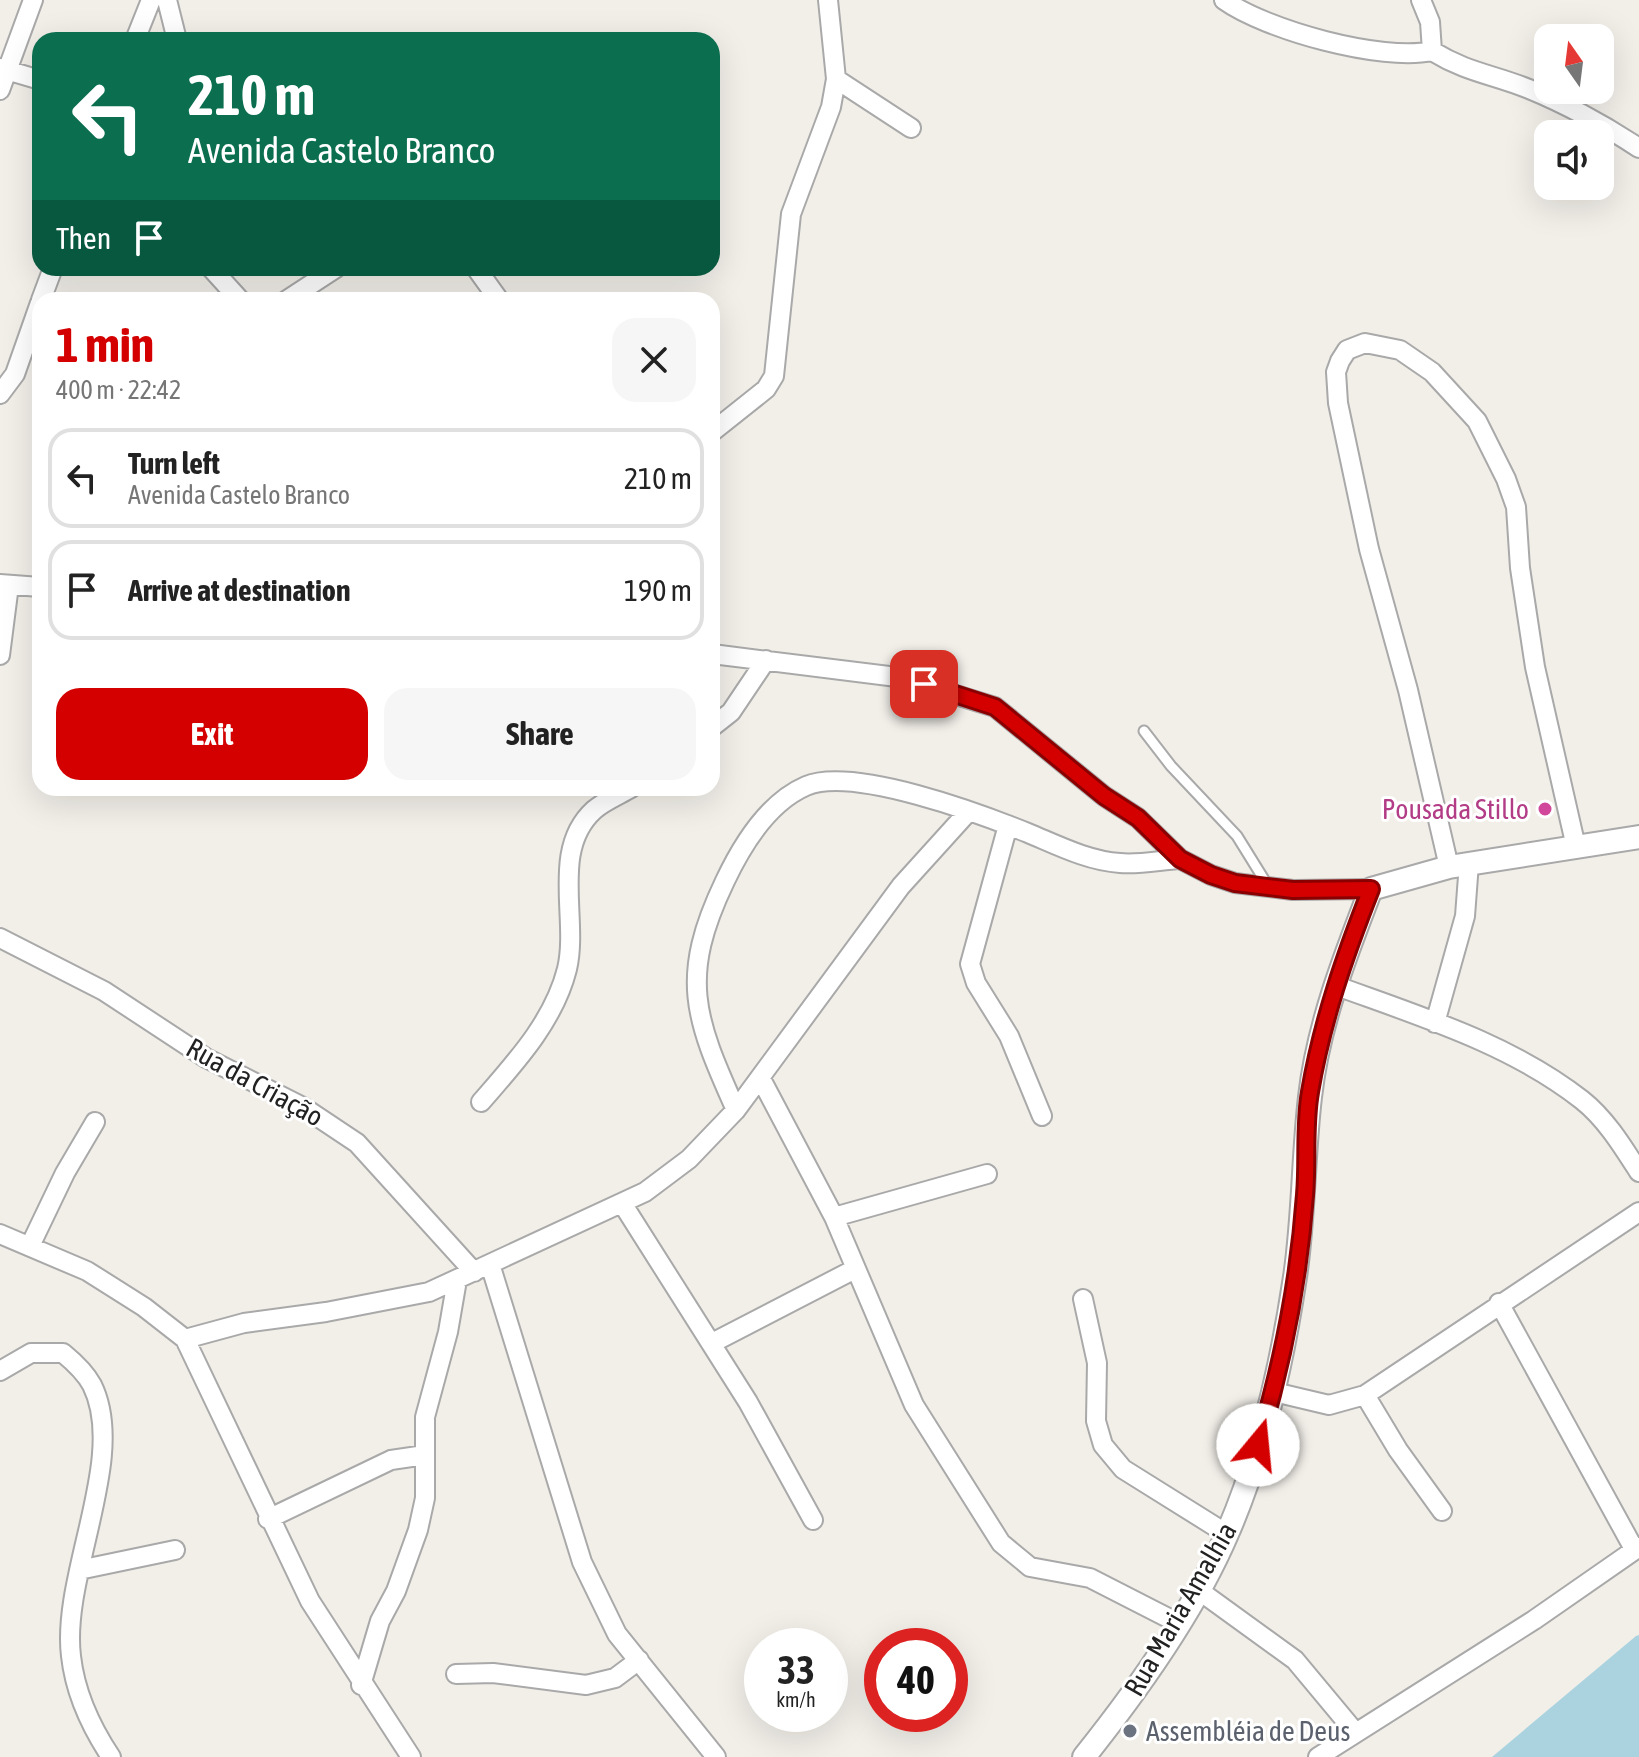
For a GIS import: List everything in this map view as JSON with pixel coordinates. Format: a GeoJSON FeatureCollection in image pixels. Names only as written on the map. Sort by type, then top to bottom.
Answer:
{"type":"FeatureCollection","features":[{"type":"Feature","properties":{"kind":"street"},"geometry":{"type":"LineString","coordinates":[[0,90],[4,69],[33,0]]}},
{"type":"Feature","properties":{"kind":"street"},"geometry":{"type":"LineString","coordinates":[[138,32],[151,0]]}},
{"type":"Feature","properties":{"kind":"street"},"geometry":{"type":"LineString","coordinates":[[167,0],[175,32]]}},
{"type":"Feature","properties":{"kind":"street"},"geometry":{"type":"LineString","coordinates":[[720,426],[760,394],[774,376],[791,214],[831,107],[836,79],[828,0]]}},
{"type":"Feature","properties":{"kind":"street"},"geometry":{"type":"LineString","coordinates":[[1224,0],[1259,22],[1320,38],[1411,55],[1432,51],[1461,69],[1526,88],[1571,107],[1639,148]]}},
{"type":"Feature","properties":{"kind":"street"},"geometry":{"type":"LineString","coordinates":[[1421,0],[1430,22],[1432,51]]}},
{"type":"Feature","properties":{"kind":"street"},"geometry":{"type":"LineString","coordinates":[[4,69],[32,78]]}},
{"type":"Feature","properties":{"kind":"street"},"geometry":{"type":"LineString","coordinates":[[836,79],[911,128]]}},
{"type":"Feature","properties":{"kind":"street"},"geometry":{"type":"LineString","coordinates":[[218,276],[233,292]]}},
{"type":"Feature","properties":{"kind":"street"},"geometry":{"type":"LineString","coordinates":[[299,292],[324,276]]}},
{"type":"Feature","properties":{"kind":"street"},"geometry":{"type":"LineString","coordinates":[[0,394],[15,374],[32,327]]}},
{"type":"Feature","properties":{"kind":"street"},"geometry":{"type":"LineString","coordinates":[[1435,1023],[1465,916],[1459,865],[1369,549],[1338,403],[1336,372],[1347,350],[1365,343],[1400,350],[1432,372],[1477,421],[1506,479],[1516,507],[1520,568],[1535,667],[1576,847]]}},
{"type":"Feature","properties":{"kind":"street"},"geometry":{"type":"LineString","coordinates":[[0,655],[4,592],[32,588]]}},
{"type":"Feature","properties":{"kind":"street"},"geometry":{"type":"LineString","coordinates":[[720,655],[897,677],[995,707],[1104,796],[1138,818],[1180,859],[1235,883],[1293,890],[1371,889],[1459,865],[1639,837]]}},
{"type":"Feature","properties":{"kind":"street"},"geometry":{"type":"LineString","coordinates":[[720,721],[731,712],[766,660]]}},
{"type":"Feature","properties":{"kind":"street"},"geometry":{"type":"LineString","coordinates":[[736,1110],[709,1049],[697,999],[699,941],[712,908],[749,837],[785,798],[809,785],[842,781],[891,788],[1008,825],[1079,854],[1119,863],[1180,859]]}},
{"type":"Feature","properties":{"kind":"street"},"geometry":{"type":"LineString","coordinates":[[481,1102],[520,1057],[558,995],[567,968],[572,932],[569,865],[583,823],[596,809],[618,796]]}},
{"type":"Feature","properties":{"kind":"street"},"geometry":{"type":"LineString","coordinates":[[185,1339],[244,1323],[401,1298],[474,1272],[622,1203],[667,1177],[736,1110],[901,886],[968,812]]}},
{"type":"Feature","properties":{"kind":"street"},"geometry":{"type":"LineString","coordinates":[[1008,825],[970,964],[976,983],[1009,1036],[1042,1116]]}},
{"type":"Feature","properties":{"kind":"street","name":"Rua Maria Amalhia"},"geometry":{"type":"LineString","coordinates":[[1084,1757],[1148,1674],[1227,1534],[1274,1392],[1297,1264],[1305,1194],[1310,1094],[1334,985],[1371,889]]}},
{"type":"Feature","properties":{"kind":"street","name":"Rua da Criação"},"geometry":{"type":"LineString","coordinates":[[0,938],[104,991],[206,1058],[303,1107],[357,1143],[474,1272]]}},
{"type":"Feature","properties":{"kind":"street"},"geometry":{"type":"LineString","coordinates":[[1334,985],[1512,1055],[1583,1100],[1607,1126],[1639,1172]]}},
{"type":"Feature","properties":{"kind":"street"},"geometry":{"type":"LineString","coordinates":[[761,1079],[834,1217],[914,1405],[1001,1543],[1030,1567],[1090,1578],[1178,1623]]}},
{"type":"Feature","properties":{"kind":"street"},"geometry":{"type":"LineString","coordinates":[[30,1246],[65,1173],[95,1122]]}},
{"type":"Feature","properties":{"kind":"street"},"geometry":{"type":"LineString","coordinates":[[834,1217],[987,1174]]}},
{"type":"Feature","properties":{"kind":"street"},"geometry":{"type":"LineString","coordinates":[[622,1203],[712,1343],[813,1520]]}},
{"type":"Feature","properties":{"kind":"street"},"geometry":{"type":"LineString","coordinates":[[1274,1392],[1329,1405],[1347,1403],[1365,1395],[1639,1212]]}},
{"type":"Feature","properties":{"kind":"street"},"geometry":{"type":"LineString","coordinates":[[0,1234],[87,1271],[144,1307],[185,1339],[203,1370],[268,1519],[310,1601],[361,1685],[411,1757]]}},
{"type":"Feature","properties":{"kind":"street"},"geometry":{"type":"LineString","coordinates":[[712,1343],[855,1269]]}},
{"type":"Feature","properties":{"kind":"street"},"geometry":{"type":"LineString","coordinates":[[361,1685],[380,1621],[396,1591],[418,1530],[425,1498],[427,1402],[448,1332],[474,1272]]}},
{"type":"Feature","properties":{"kind":"street"},"geometry":{"type":"LineString","coordinates":[[474,1272],[582,1562],[617,1634],[716,1757]]}},
{"type":"Feature","properties":{"kind":"street"},"geometry":{"type":"LineString","coordinates":[[1083,1299],[1097,1363],[1096,1421],[1103,1445],[1123,1469],[1227,1534]]}},
{"type":"Feature","properties":{"kind":"street"},"geometry":{"type":"LineString","coordinates":[[1318,1757],[1534,1620],[1637,1548],[1499,1303]]}},
{"type":"Feature","properties":{"kind":"street"},"geometry":{"type":"LineString","coordinates":[[0,1371],[31,1353],[63,1353],[92,1385],[101,1415],[101,1459],[79,1570],[71,1655],[90,1722],[111,1757]]}},
{"type":"Feature","properties":{"kind":"street"},"geometry":{"type":"LineString","coordinates":[[1365,1395],[1398,1450],[1442,1511]]}},
{"type":"Feature","properties":{"kind":"street"},"geometry":{"type":"LineString","coordinates":[[268,1519],[391,1460],[425,1455]]}},
{"type":"Feature","properties":{"kind":"street"},"geometry":{"type":"LineString","coordinates":[[79,1570],[175,1550]]}},
{"type":"Feature","properties":{"kind":"street"},"geometry":{"type":"LineString","coordinates":[[1197,1589],[1295,1660],[1355,1732]]}},
{"type":"Feature","properties":{"kind":"street"},"geometry":{"type":"LineString","coordinates":[[456,1674],[493,1673],[586,1685],[615,1678],[639,1660]]}},
{"type":"Feature","properties":{"kind":"lane"},"geometry":{"type":"LineString","coordinates":[[1144,731],[1171,766],[1237,836],[1268,886]]}},
{"type":"Feature","properties":{"kind":"water"},"geometry":{"type":"Polygon","coordinates":[[[1639,1635],[1639,1757],[1492,1757],[1636,1636],[1639,1635]]]}},
{"type":"Feature","properties":{"kind":"place","name":"Pousada Stillo"},"geometry":{"type":"Point","coordinates":[1545,809]}},
{"type":"Feature","properties":{"kind":"place","name":"Assembléia de Deus"},"geometry":{"type":"Point","coordinates":[1130,1731]}},
{"type":"Feature","properties":{"kind":"route"},"geometry":{"type":"LineString","coordinates":[[924,684],[995,707],[1104,796],[1138,818],[1180,859],[1211,875],[1235,883],[1293,890],[1371,889],[1334,985],[1310,1094],[1305,1194],[1295,1278],[1274,1392],[1258,1445]]}}]}
